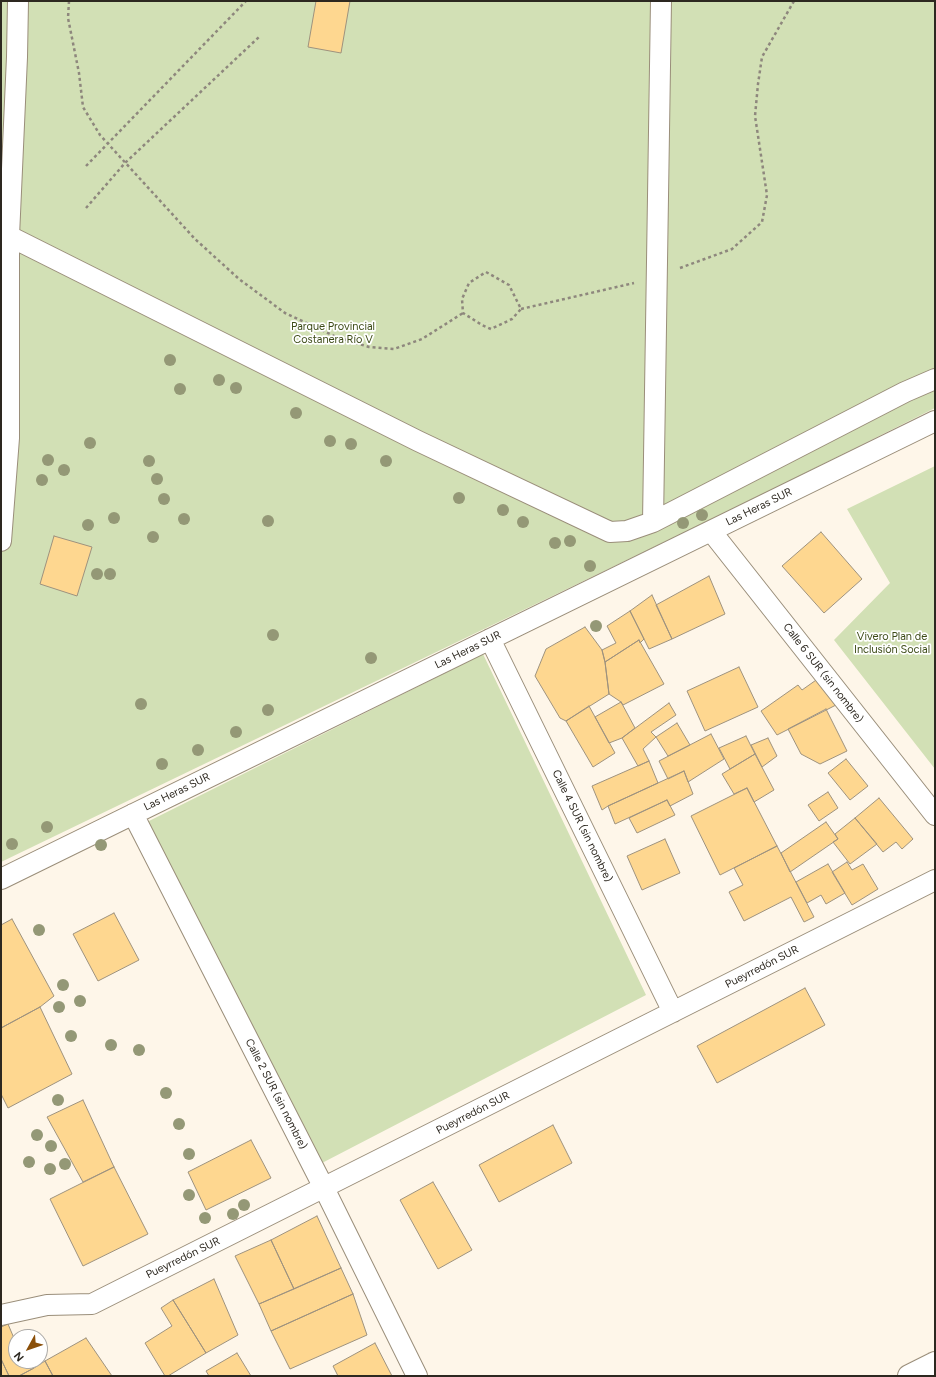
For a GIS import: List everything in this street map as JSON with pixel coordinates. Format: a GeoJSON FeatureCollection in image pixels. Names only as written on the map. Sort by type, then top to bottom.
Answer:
{"type":"FeatureCollection","features":[{"type":"Feature","properties":{"kind":"main road"},"geometry":{"type":"LineString","coordinates":[[909,1376],[935,1364]]}},
{"type":"Feature","properties":{"kind":"street"},"geometry":{"type":"LineString","coordinates":[[1,541],[9,438],[5,234],[17,58],[18,1]]}},
{"type":"Feature","properties":{"kind":"street"},"geometry":{"type":"LineString","coordinates":[[653,522],[661,1]]}},
{"type":"Feature","properties":{"kind":"street"},"geometry":{"type":"LineString","coordinates":[[5,234],[418,441],[610,532],[627,531],[653,522],[898,396],[935,379]]}},
{"type":"Feature","properties":{"kind":"street","name":"Las Heras SUR"},"geometry":{"type":"LineString","coordinates":[[1,879],[935,421]]}},
{"type":"Feature","properties":{"kind":"street","name":"Calle 6 SUR (sin nombre)"},"geometry":{"type":"LineString","coordinates":[[711,531],[935,815]]}},
{"type":"Feature","properties":{"kind":"street","name":"Calle 4 SUR (sin nombre)"},"geometry":{"type":"LineString","coordinates":[[490,639],[673,1012]]}},
{"type":"Feature","properties":{"kind":"street","name":"Calle 2 SUR (sin nombre)"},"geometry":{"type":"LineString","coordinates":[[132,814],[324,1188],[417,1376]]}},
{"type":"Feature","properties":{"kind":"street","name":"Pueyrredón SUR"},"geometry":{"type":"LineString","coordinates":[[1,1315],[47,1305],[92,1304],[935,880]]}},
{"type":"Feature","properties":{"kind":"path"},"geometry":{"type":"LineString","coordinates":[[69,1],[68,18],[79,73],[83,107],[100,135],[195,240],[239,279],[285,313],[334,336],[369,347],[394,349],[422,339],[463,313]]}},
{"type":"Feature","properties":{"kind":"path"},"geometry":{"type":"LineString","coordinates":[[86,166],[246,1]]}},
{"type":"Feature","properties":{"kind":"path"},"geometry":{"type":"LineString","coordinates":[[463,313],[482,325],[491,328],[512,319],[521,309],[657,278],[697,260],[732,249],[762,222],[767,195],[755,116],[758,84],[762,58],[794,1]]}},
{"type":"Feature","properties":{"kind":"path"},"geometry":{"type":"LineString","coordinates":[[86,208],[126,163],[259,37]]}},
{"type":"Feature","properties":{"kind":"path"},"geometry":{"type":"LineString","coordinates":[[463,313],[462,299],[469,283],[486,272],[509,285],[521,309]]}},
{"type":"Feature","properties":{"kind":"green space","name":"Parque Provincial Costanera Río V"},"geometry":{"type":"Polygon","coordinates":[[[1,1],[935,1],[935,408],[739,506],[1,862],[1,1]]]}},
{"type":"Feature","properties":{"kind":"green space","name":"Vivero Plan de Inclusión Social"},"geometry":{"type":"Polygon","coordinates":[[[935,466],[935,769],[834,640],[890,583],[847,509],[935,466]]]}},
{"type":"Feature","properties":{"kind":"green space"},"geometry":{"type":"Polygon","coordinates":[[[483,654],[646,995],[322,1163],[147,822],[483,654]]]}},
{"type":"Feature","properties":{"kind":"building"},"geometry":{"type":"Polygon","coordinates":[[[316,1],[350,1],[341,53],[308,47],[316,1]]]}},
{"type":"Feature","properties":{"kind":"building"},"geometry":{"type":"Polygon","coordinates":[[[821,532],[862,579],[824,613],[782,566],[821,532]]]}},
{"type":"Feature","properties":{"kind":"building"},"geometry":{"type":"Polygon","coordinates":[[[54,536],[92,547],[77,596],[40,584],[54,536]]]}},
{"type":"Feature","properties":{"kind":"building"},"geometry":{"type":"Polygon","coordinates":[[[709,576],[725,614],[672,639],[656,605],[709,576]]]}},
{"type":"Feature","properties":{"kind":"building"},"geometry":{"type":"Polygon","coordinates":[[[652,595],[672,639],[649,649],[630,611],[652,595]]]}},
{"type":"Feature","properties":{"kind":"building"},"geometry":{"type":"Polygon","coordinates":[[[630,611],[644,639],[640,643],[639,640],[605,662],[602,650],[616,643],[607,626],[630,611]]]}},
{"type":"Feature","properties":{"kind":"building"},"geometry":{"type":"Polygon","coordinates":[[[585,627],[602,650],[609,694],[566,721],[560,718],[535,676],[546,649],[585,627]]]}},
{"type":"Feature","properties":{"kind":"building"},"geometry":{"type":"Polygon","coordinates":[[[639,640],[664,684],[623,705],[609,694],[605,662],[639,640]]]}},
{"type":"Feature","properties":{"kind":"building"},"geometry":{"type":"Polygon","coordinates":[[[739,667],[758,707],[705,731],[687,691],[739,667]]]}},
{"type":"Feature","properties":{"kind":"building"},"geometry":{"type":"Polygon","coordinates":[[[819,678],[836,705],[777,735],[761,711],[798,685],[802,690],[819,678]]]}},
{"type":"Feature","properties":{"kind":"building"},"geometry":{"type":"Polygon","coordinates":[[[621,702],[635,728],[622,738],[609,743],[595,717],[621,702]]]}},
{"type":"Feature","properties":{"kind":"building"},"geometry":{"type":"Polygon","coordinates":[[[669,703],[676,715],[651,732],[656,737],[643,749],[649,761],[638,766],[622,738],[669,703]]]}},
{"type":"Feature","properties":{"kind":"building"},"geometry":{"type":"Polygon","coordinates":[[[589,706],[615,753],[593,767],[566,721],[589,706]]]}},
{"type":"Feature","properties":{"kind":"building"},"geometry":{"type":"Polygon","coordinates":[[[826,709],[847,751],[820,764],[801,754],[788,729],[826,709]]]}},
{"type":"Feature","properties":{"kind":"building"},"geometry":{"type":"Polygon","coordinates":[[[677,723],[690,745],[668,756],[656,737],[677,723]]]}},
{"type":"Feature","properties":{"kind":"building"},"geometry":{"type":"Polygon","coordinates":[[[711,734],[724,759],[688,782],[684,771],[668,779],[659,761],[711,734]]]}},
{"type":"Feature","properties":{"kind":"building"},"geometry":{"type":"Polygon","coordinates":[[[746,736],[755,754],[730,769],[719,748],[746,736]]]}},
{"type":"Feature","properties":{"kind":"building"},"geometry":{"type":"Polygon","coordinates":[[[768,738],[777,756],[762,767],[751,745],[768,738]]]}},
{"type":"Feature","properties":{"kind":"building"},"geometry":{"type":"Polygon","coordinates":[[[755,754],[774,790],[754,802],[747,788],[734,794],[722,774],[755,754]]]}},
{"type":"Feature","properties":{"kind":"building"},"geometry":{"type":"Polygon","coordinates":[[[846,759],[868,786],[850,800],[828,773],[846,759]]]}},
{"type":"Feature","properties":{"kind":"building"},"geometry":{"type":"Polygon","coordinates":[[[649,761],[658,783],[602,810],[592,786],[649,761]]]}},
{"type":"Feature","properties":{"kind":"building"},"geometry":{"type":"Polygon","coordinates":[[[684,771],[693,794],[670,806],[667,800],[615,824],[608,806],[684,771]]]}},
{"type":"Feature","properties":{"kind":"building"},"geometry":{"type":"Polygon","coordinates":[[[747,788],[777,846],[720,875],[691,816],[747,788]]]}},
{"type":"Feature","properties":{"kind":"building"},"geometry":{"type":"Polygon","coordinates":[[[828,792],[838,808],[819,821],[808,805],[828,792]]]}},
{"type":"Feature","properties":{"kind":"building"},"geometry":{"type":"Polygon","coordinates":[[[879,798],[913,839],[902,849],[896,842],[883,852],[855,818],[879,798]]]}},
{"type":"Feature","properties":{"kind":"building"},"geometry":{"type":"Polygon","coordinates":[[[667,800],[675,815],[637,833],[629,818],[667,800]]]}},
{"type":"Feature","properties":{"kind":"building"},"geometry":{"type":"Polygon","coordinates":[[[855,818],[877,844],[850,864],[833,842],[838,839],[835,834],[855,818]]]}},
{"type":"Feature","properties":{"kind":"building"},"geometry":{"type":"Polygon","coordinates":[[[826,822],[838,839],[790,872],[781,853],[826,822]]]}},
{"type":"Feature","properties":{"kind":"building"},"geometry":{"type":"Polygon","coordinates":[[[665,839],[680,873],[642,890],[627,856],[665,839]]]}},
{"type":"Feature","properties":{"kind":"building"},"geometry":{"type":"Polygon","coordinates":[[[777,846],[814,917],[804,922],[791,897],[744,921],[729,892],[743,885],[734,868],[777,846]]]}},
{"type":"Feature","properties":{"kind":"building"},"geometry":{"type":"Polygon","coordinates":[[[847,862],[852,870],[863,864],[878,889],[852,905],[832,872],[847,862]]]}},
{"type":"Feature","properties":{"kind":"building"},"geometry":{"type":"Polygon","coordinates":[[[828,864],[845,893],[826,904],[821,895],[807,903],[796,882],[828,864]]]}},
{"type":"Feature","properties":{"kind":"building"},"geometry":{"type":"Polygon","coordinates":[[[114,913],[139,960],[98,981],[73,934],[114,913]]]}},
{"type":"Feature","properties":{"kind":"building"},"geometry":{"type":"Polygon","coordinates":[[[12,919],[54,996],[40,1007],[1,1028],[1,925],[12,919]]]}},
{"type":"Feature","properties":{"kind":"building"},"geometry":{"type":"Polygon","coordinates":[[[805,988],[825,1025],[717,1083],[697,1046],[805,988]]]}},
{"type":"Feature","properties":{"kind":"building"},"geometry":{"type":"Polygon","coordinates":[[[40,1007],[72,1074],[8,1108],[1,1094],[1,1028],[40,1007]]]}},
{"type":"Feature","properties":{"kind":"building"},"geometry":{"type":"Polygon","coordinates":[[[83,1100],[114,1167],[83,1182],[47,1117],[83,1100]]]}},
{"type":"Feature","properties":{"kind":"building"},"geometry":{"type":"Polygon","coordinates":[[[553,1125],[572,1163],[499,1202],[479,1165],[553,1125]]]}},
{"type":"Feature","properties":{"kind":"building"},"geometry":{"type":"Polygon","coordinates":[[[251,1140],[271,1178],[206,1210],[188,1172],[251,1140]]]}},
{"type":"Feature","properties":{"kind":"building"},"geometry":{"type":"Polygon","coordinates":[[[114,1167],[148,1234],[83,1266],[50,1199],[114,1167]]]}},
{"type":"Feature","properties":{"kind":"building"},"geometry":{"type":"Polygon","coordinates":[[[433,1182],[472,1250],[438,1269],[400,1200],[433,1182]]]}},
{"type":"Feature","properties":{"kind":"building"},"geometry":{"type":"Polygon","coordinates":[[[317,1216],[341,1268],[294,1289],[271,1240],[317,1216]]]}},
{"type":"Feature","properties":{"kind":"building"},"geometry":{"type":"Polygon","coordinates":[[[271,1240],[294,1289],[259,1304],[235,1256],[271,1240]]]}},
{"type":"Feature","properties":{"kind":"building"},"geometry":{"type":"Polygon","coordinates":[[[341,1268],[353,1294],[271,1331],[259,1304],[341,1268]]]}},
{"type":"Feature","properties":{"kind":"building"},"geometry":{"type":"Polygon","coordinates":[[[214,1279],[238,1335],[206,1353],[173,1300],[214,1279]]]}},
{"type":"Feature","properties":{"kind":"building"},"geometry":{"type":"Polygon","coordinates":[[[353,1294],[367,1335],[290,1369],[271,1331],[353,1294]]]}},
{"type":"Feature","properties":{"kind":"building"},"geometry":{"type":"Polygon","coordinates":[[[173,1300],[206,1353],[168,1376],[165,1376],[145,1343],[172,1326],[161,1308],[173,1300]]]}},
{"type":"Feature","properties":{"kind":"building"},"geometry":{"type":"Polygon","coordinates":[[[8,1324],[10,1329],[8,1329],[8,1369],[32,1369],[19,1376],[9,1376],[1,1359],[1,1327],[8,1324]]]}},
{"type":"Feature","properties":{"kind":"building"},"geometry":{"type":"Polygon","coordinates":[[[86,1338],[112,1376],[53,1376],[48,1367],[48,1359],[86,1338]]]}},
{"type":"Feature","properties":{"kind":"building"},"geometry":{"type":"Polygon","coordinates":[[[375,1343],[392,1376],[338,1376],[333,1366],[375,1343]]]}},
{"type":"Feature","properties":{"kind":"building"},"geometry":{"type":"Polygon","coordinates":[[[237,1353],[251,1376],[209,1376],[206,1371],[237,1353]]]}},
{"type":"Feature","properties":{"kind":"building"},"geometry":{"type":"Polygon","coordinates":[[[1,1359],[9,1376],[1,1376],[1,1359]]]}},
{"type":"Feature","properties":{"kind":"building"},"geometry":{"type":"Polygon","coordinates":[[[48,1367],[53,1376],[19,1376],[32,1369],[48,1369],[48,1367]]]}}]}
